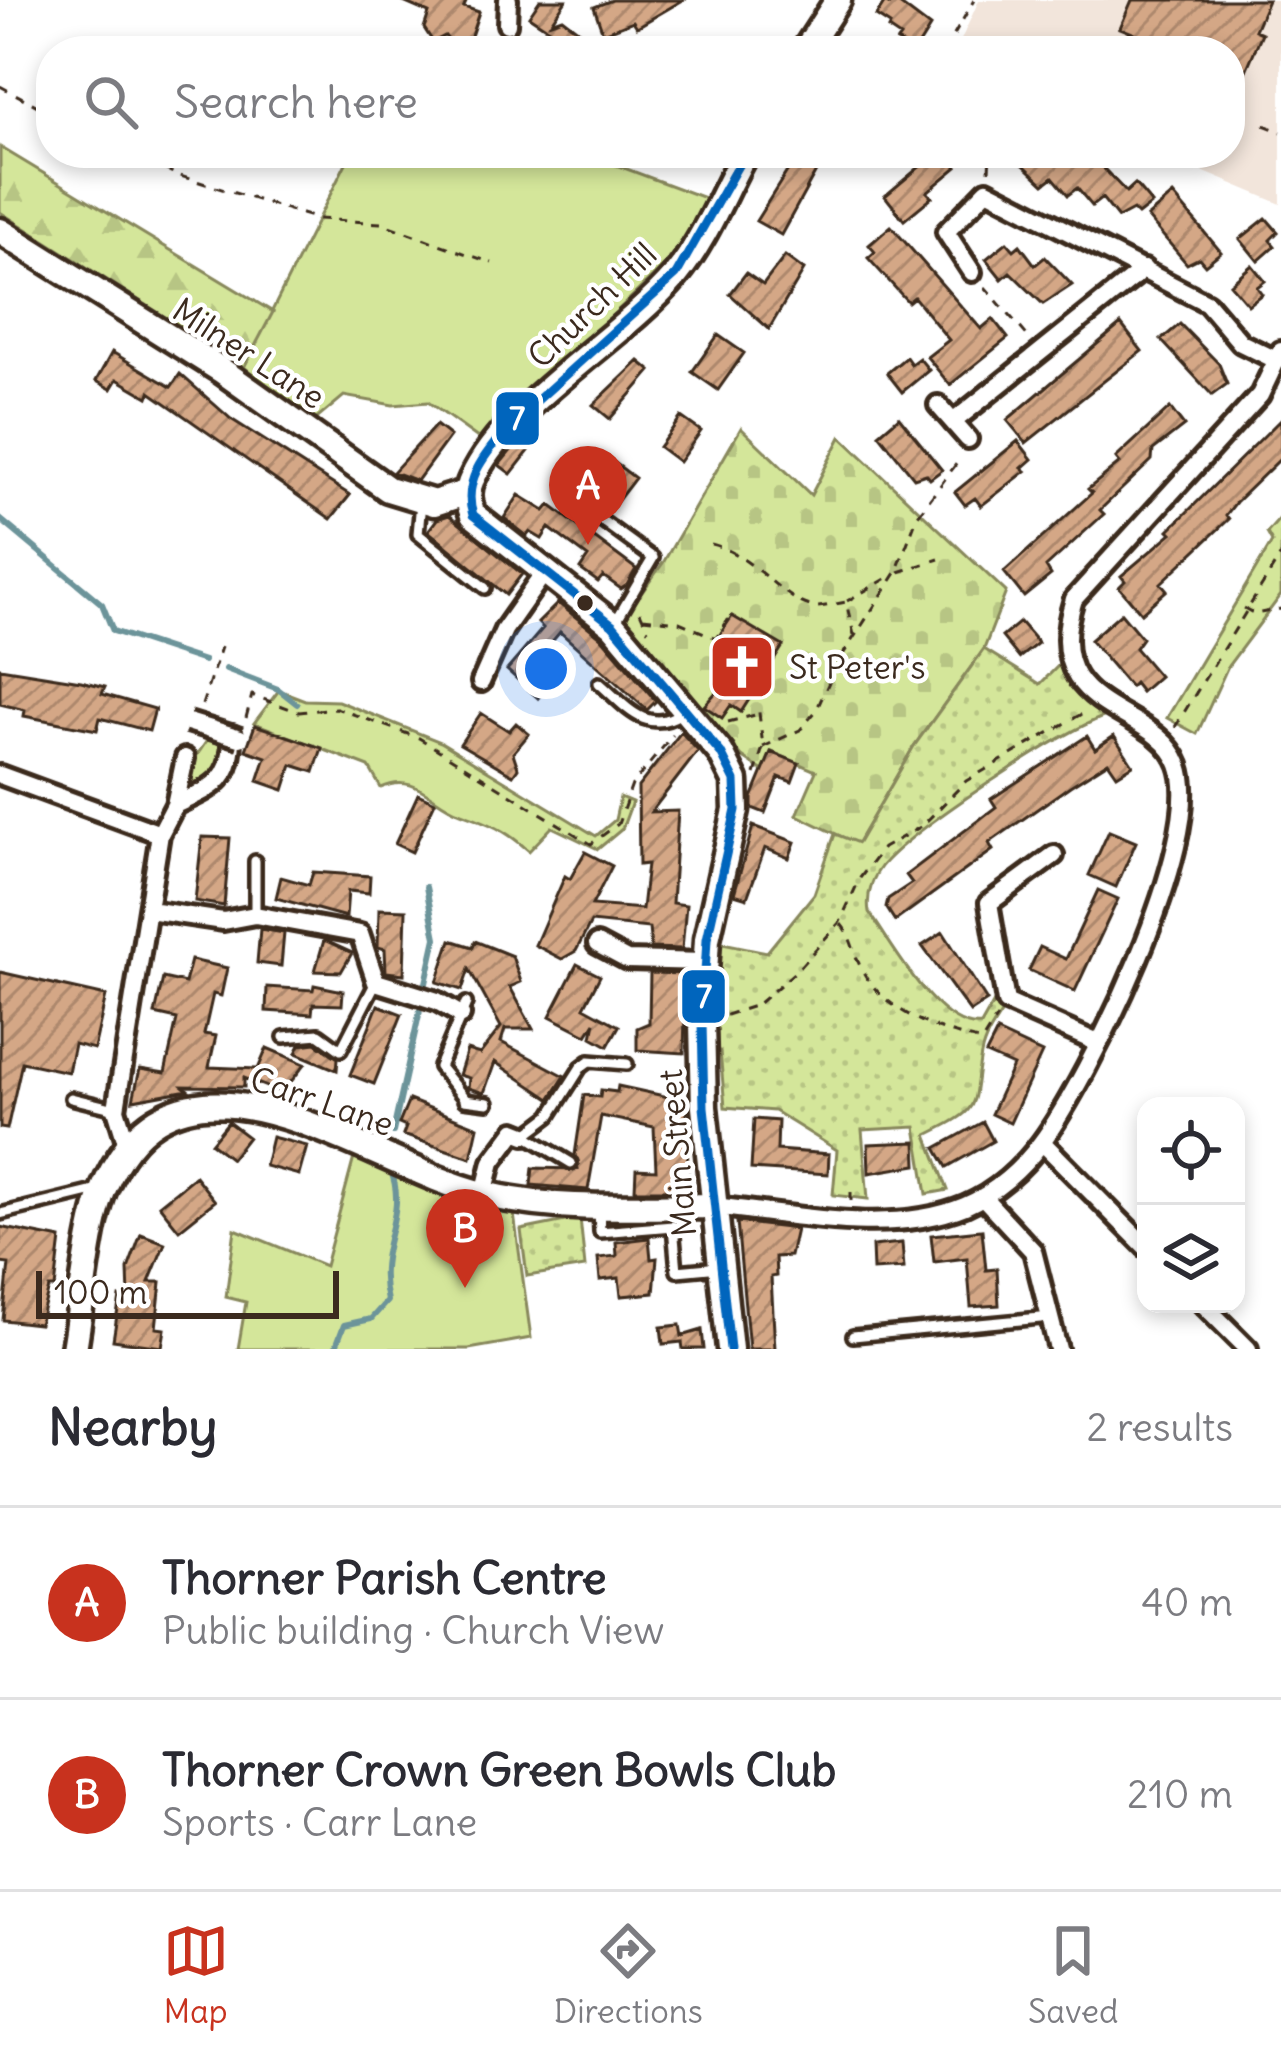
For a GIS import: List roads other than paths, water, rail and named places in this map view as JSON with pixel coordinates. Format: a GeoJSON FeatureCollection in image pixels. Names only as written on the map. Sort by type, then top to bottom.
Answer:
{"type":"FeatureCollection","features":[{"type":"Feature","properties":{"kind":"street"},"geometry":{"type":"LineString","coordinates":[[507,24],[508,0]]}},
{"type":"Feature","properties":{"kind":"street"},"geometry":{"type":"LineString","coordinates":[[815,36],[838,0]]}},
{"type":"Feature","properties":{"kind":"street","name":"Church Hill"},"geometry":{"type":"LineString","coordinates":[[468,492],[477,470],[525,413],[632,320],[680,269],[737,168]]}},
{"type":"Feature","properties":{"kind":"street"},"geometry":{"type":"LineString","coordinates":[[713,1206],[870,1219],[940,1214],[983,1197],[1042,1142],[1098,1043],[1144,947],[1172,854],[1180,767],[1166,745],[1098,699],[1067,658],[1064,631],[1074,598],[1260,395],[1279,356],[1241,343],[1207,303],[987,190],[946,232],[973,272]]}},
{"type":"Feature","properties":{"kind":"street","name":"Milner Lane"},"geometry":{"type":"LineString","coordinates":[[0,231],[221,370],[388,489],[421,502]]}},
{"type":"Feature","properties":{"kind":"street"},"geometry":{"type":"LineString","coordinates":[[953,422],[1144,269]]}},
{"type":"Feature","properties":{"kind":"street"},"geometry":{"type":"LineString","coordinates":[[938,405],[968,439]]}},
{"type":"Feature","properties":{"kind":"street"},"geometry":{"type":"LineString","coordinates":[[421,502],[468,492],[473,515],[613,625],[688,713]]}},
{"type":"Feature","properties":{"kind":"street"},"geometry":{"type":"LineString","coordinates":[[482,682],[503,629],[544,573]]}},
{"type":"Feature","properties":{"kind":"street","name":"Main Street"},"geometry":{"type":"LineString","coordinates":[[688,713],[730,768],[736,810],[705,962],[702,1023],[713,1206],[730,1349]]}},
{"type":"Feature","properties":{"kind":"street"},"geometry":{"type":"LineString","coordinates":[[175,805],[211,790],[229,772],[236,736],[194,717]]}},
{"type":"Feature","properties":{"kind":"street"},"geometry":{"type":"LineString","coordinates":[[128,1148],[116,1109],[160,834],[175,805],[185,758]]}},
{"type":"Feature","properties":{"kind":"street"},"geometry":{"type":"LineString","coordinates":[[0,775],[160,834]]}},
{"type":"Feature","properties":{"kind":"street"},"geometry":{"type":"LineString","coordinates":[[1054,855],[989,903],[1006,1002],[1098,1043]]}},
{"type":"Feature","properties":{"kind":"street"},"geometry":{"type":"LineString","coordinates":[[149,910],[223,921],[255,915],[360,934],[376,982],[463,1009]]}},
{"type":"Feature","properties":{"kind":"street"},"geometry":{"type":"LineString","coordinates":[[597,944],[627,960],[705,962]]}},
{"type":"Feature","properties":{"kind":"street","name":"Carr Lane"},"geometry":{"type":"LineString","coordinates":[[74,1349],[104,1188],[128,1148],[178,1109],[231,1102],[284,1115],[484,1194],[599,1205],[713,1206]]}},
{"type":"Feature","properties":{"kind":"street"},"geometry":{"type":"LineString","coordinates":[[484,1194],[504,1141],[515,1131],[525,1135]]}},
{"type":"Feature","properties":{"kind":"street"},"geometry":{"type":"LineString","coordinates":[[1042,1142],[1137,1238]]}},
{"type":"Feature","properties":{"kind":"street"},"geometry":{"type":"LineString","coordinates":[[983,1197],[1034,1251],[1058,1349]]}},
{"type":"Feature","properties":{"kind":"street"},"geometry":{"type":"LineString","coordinates":[[1212,1313],[1248,1348]]}},
{"type":"Feature","properties":{"kind":"lane"},"geometry":{"type":"LineString","coordinates":[[421,502],[418,534],[485,588]]}},
{"type":"Feature","properties":{"kind":"lane"},"geometry":{"type":"LineString","coordinates":[[594,515],[653,558],[637,594],[613,625]]}},
{"type":"Feature","properties":{"kind":"lane"},"geometry":{"type":"LineString","coordinates":[[598,683],[645,722],[662,724],[688,713]]}},
{"type":"Feature","properties":{"kind":"lane"},"geometry":{"type":"LineString","coordinates":[[255,861],[255,915]]}},
{"type":"Feature","properties":{"kind":"lane"},"geometry":{"type":"LineString","coordinates":[[284,1037],[319,1034],[341,1050],[376,982]]}},
{"type":"Feature","properties":{"kind":"lane"},"geometry":{"type":"LineString","coordinates":[[463,1009],[439,1067],[464,1100],[488,1103]]}},
{"type":"Feature","properties":{"kind":"lane"},"geometry":{"type":"LineString","coordinates":[[571,1163],[525,1135],[550,1116],[581,1067],[590,1061],[627,1064]]}},
{"type":"Feature","properties":{"kind":"lane"},"geometry":{"type":"LineString","coordinates":[[71,1098],[116,1109]]}},
{"type":"Feature","properties":{"kind":"lane"},"geometry":{"type":"LineString","coordinates":[[0,1214],[104,1188]]}},
{"type":"Feature","properties":{"kind":"lane"},"geometry":{"type":"LineString","coordinates":[[599,1205],[600,1232],[674,1226],[677,1271],[720,1267]]}},
{"type":"Feature","properties":{"kind":"lane"},"geometry":{"type":"LineString","coordinates":[[854,1336],[1051,1317]]}},
{"type":"Feature","properties":{"kind":"waterway"},"geometry":{"type":"LineString","coordinates":[[0,519],[102,604],[113,631],[204,661]]}},
{"type":"Feature","properties":{"kind":"waterway"},"geometry":{"type":"LineString","coordinates":[[226,669],[278,689],[297,704]]}},
{"type":"Feature","properties":{"kind":"waterway"},"geometry":{"type":"LineString","coordinates":[[393,1132],[436,938],[426,887]]}},
{"type":"Feature","properties":{"kind":"waterway"},"geometry":{"type":"LineString","coordinates":[[335,1349],[344,1325],[371,1319],[387,1301],[384,1263],[396,1202],[390,1168]]}},
{"type":"Feature","properties":{"kind":"place","name":"Thorner Parish Centre"},"geometry":{"type":"Point","coordinates":[588,545]}},
{"type":"Feature","properties":{"kind":"place","name":"St Peter's"},"geometry":{"type":"Point","coordinates":[742,667]}},
{"type":"Feature","properties":{"kind":"place","name":"Thorner Crown Green Bowls Club"},"geometry":{"type":"Point","coordinates":[465,1288]}}]}
